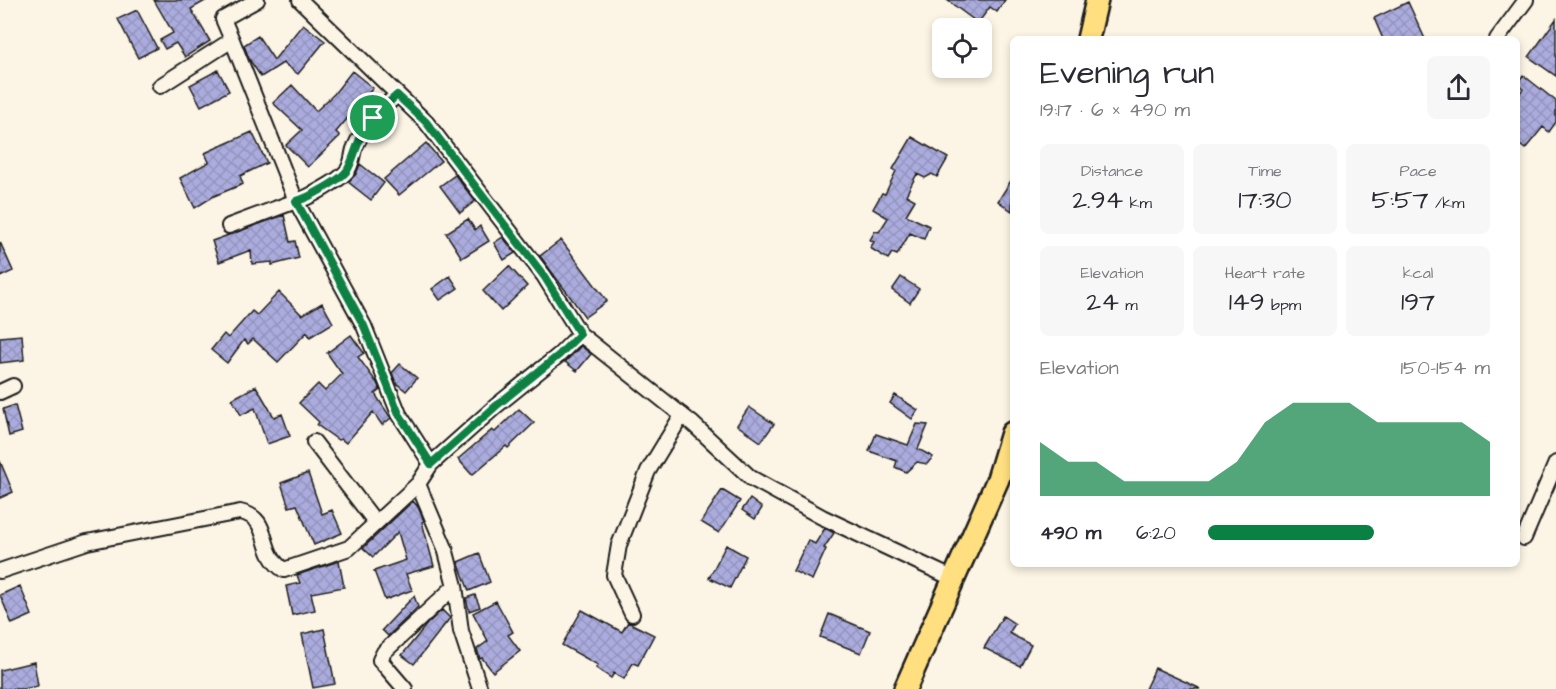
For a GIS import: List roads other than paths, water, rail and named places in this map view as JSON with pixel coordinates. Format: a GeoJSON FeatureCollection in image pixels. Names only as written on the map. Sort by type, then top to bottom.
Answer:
{"type":"FeatureCollection","features":[{"type":"Feature","properties":{"kind":"main road"},"geometry":{"type":"LineString","coordinates":[[1089,36],[1097,0]]}},
{"type":"Feature","properties":{"kind":"main road"},"geometry":{"type":"LineString","coordinates":[[905,689],[998,479],[1010,440]]}},
{"type":"Feature","properties":{"kind":"street"},"geometry":{"type":"LineString","coordinates":[[257,0],[223,19],[296,201],[364,326],[399,414],[431,464]]}},
{"type":"Feature","properties":{"kind":"street"},"geometry":{"type":"LineString","coordinates":[[300,0],[426,122],[544,276],[580,334],[682,415],[752,478],[822,517],[954,579]]}},
{"type":"Feature","properties":{"kind":"street"},"geometry":{"type":"LineString","coordinates":[[1499,36],[1526,0]]}},
{"type":"Feature","properties":{"kind":"street"},"geometry":{"type":"LineString","coordinates":[[160,86],[232,40]]}},
{"type":"Feature","properties":{"kind":"street"},"geometry":{"type":"LineString","coordinates":[[229,226],[296,201],[308,199],[345,174],[368,124],[397,95]]}},
{"type":"Feature","properties":{"kind":"street"},"geometry":{"type":"LineString","coordinates":[[0,571],[87,542],[240,512],[251,514],[257,519],[272,559],[284,570],[349,548],[418,484],[431,464],[496,406],[559,355],[580,334]]}},
{"type":"Feature","properties":{"kind":"street"},"geometry":{"type":"LineString","coordinates":[[632,614],[614,575],[619,545],[648,471],[682,415]]}},
{"type":"Feature","properties":{"kind":"street"},"geometry":{"type":"LineString","coordinates":[[314,442],[376,523]]}},
{"type":"Feature","properties":{"kind":"street"},"geometry":{"type":"LineString","coordinates":[[1524,538],[1556,463]]}},
{"type":"Feature","properties":{"kind":"street"},"geometry":{"type":"LineString","coordinates":[[418,484],[445,548],[455,586],[461,631],[480,689]]}},
{"type":"Feature","properties":{"kind":"street"},"geometry":{"type":"LineString","coordinates":[[405,689],[380,660],[384,652],[455,586]]}}]}
